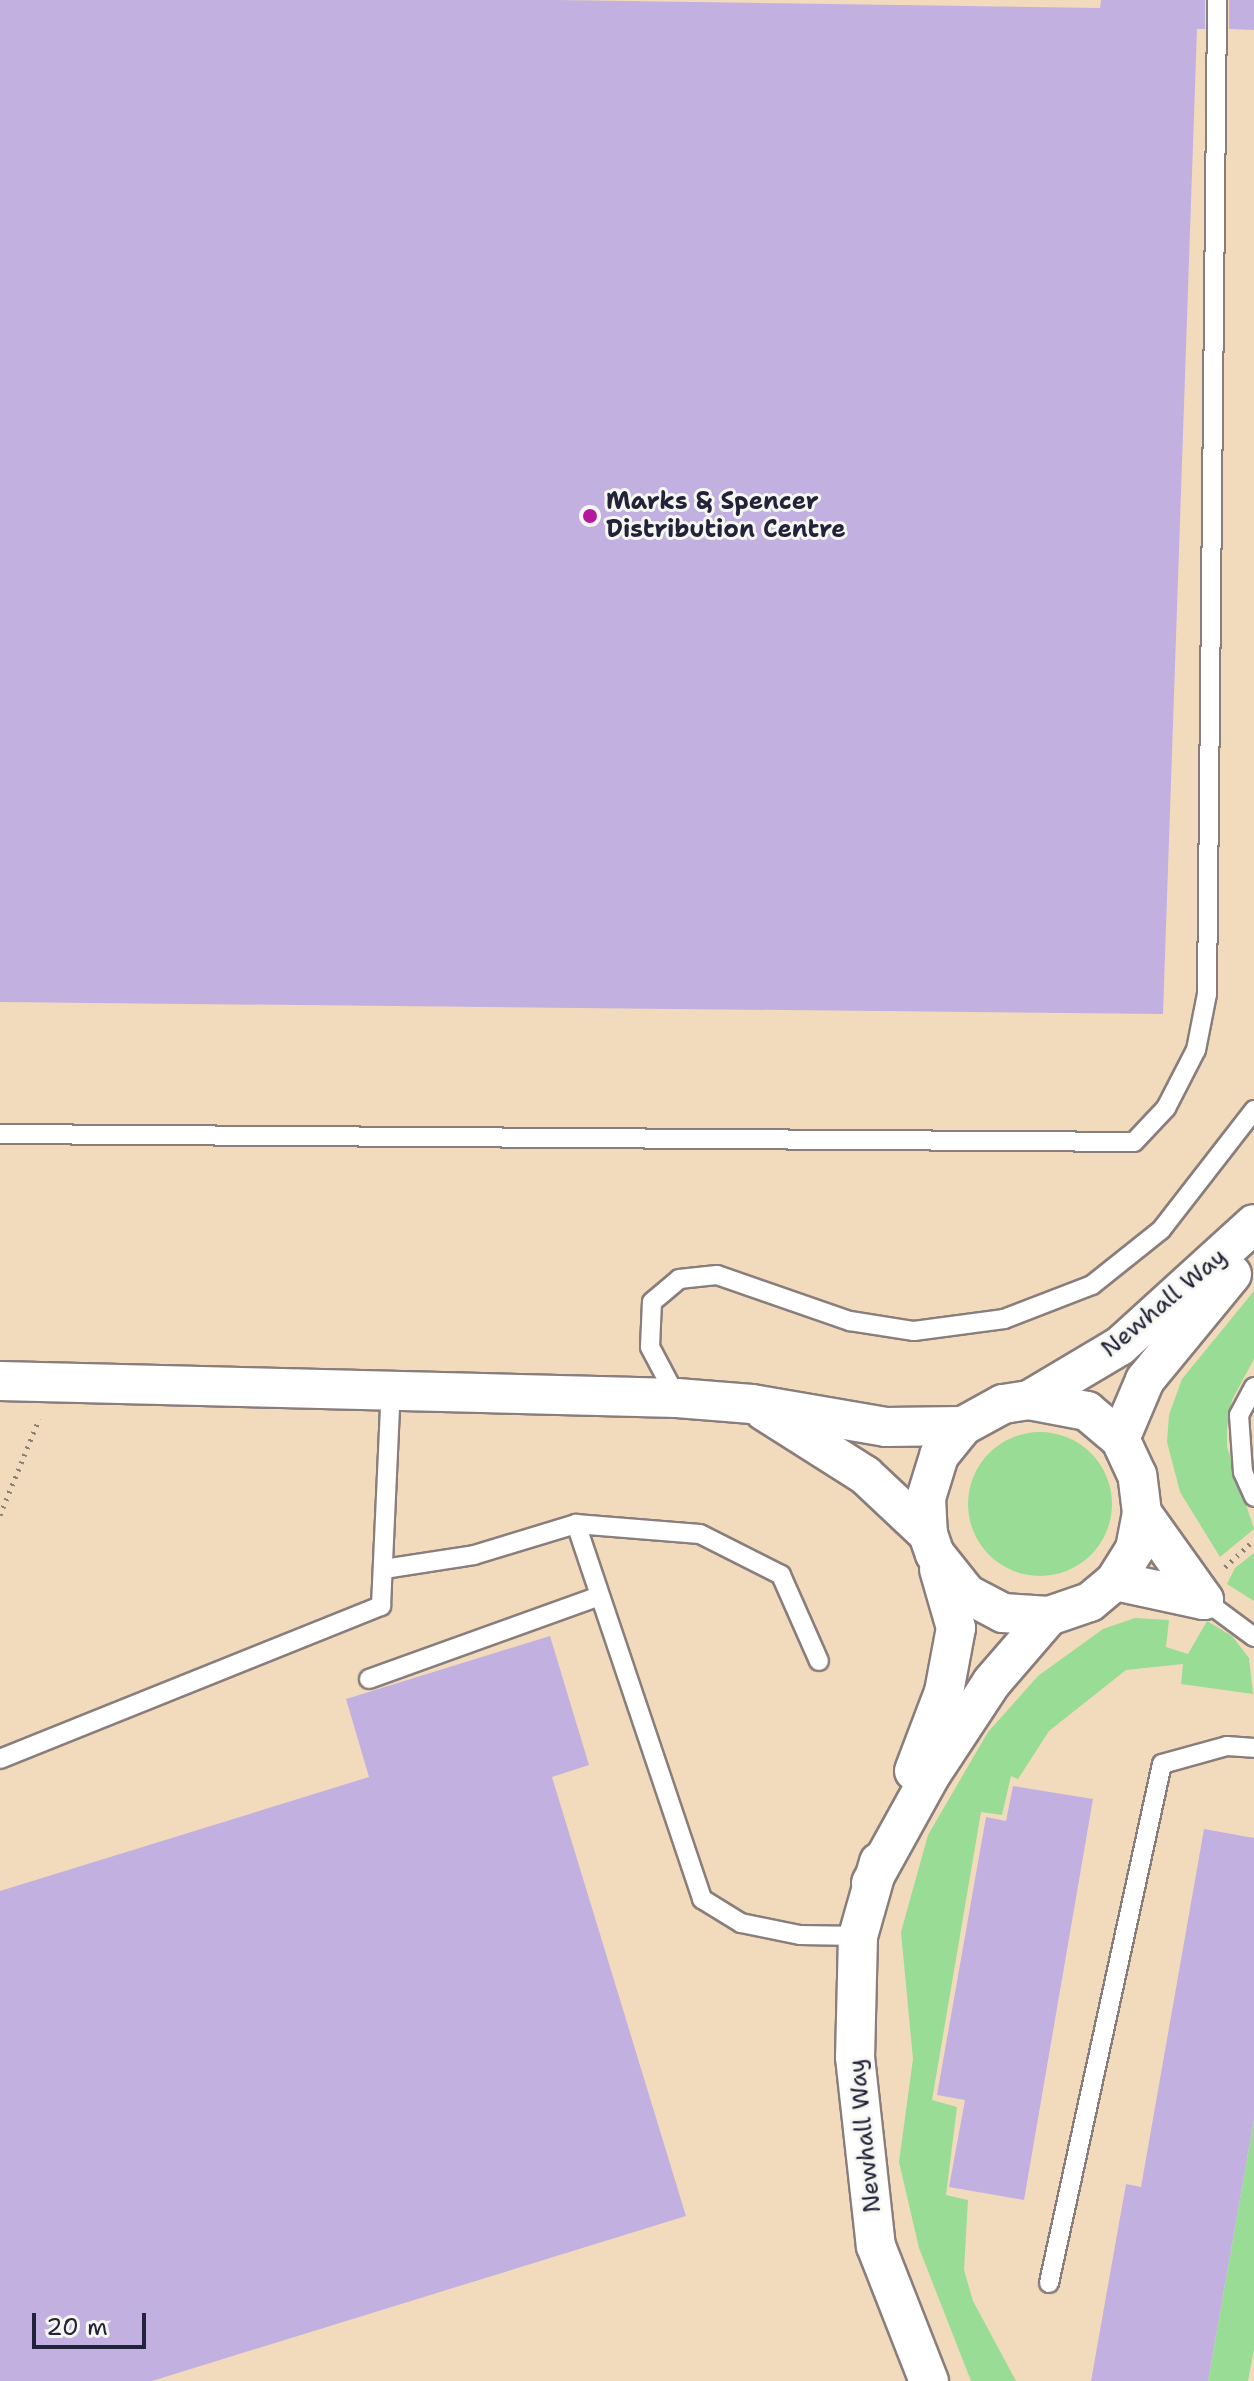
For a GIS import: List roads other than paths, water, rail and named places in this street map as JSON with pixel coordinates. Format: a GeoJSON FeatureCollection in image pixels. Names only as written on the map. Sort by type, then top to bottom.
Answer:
{"type":"FeatureCollection","features":[{"type":"Feature","properties":{"kind":"street","name":"Newhall Way"},"geometry":{"type":"LineString","coordinates":[[1029,1400],[1120,1346],[1254,1224]]}},
{"type":"Feature","properties":{"kind":"street","name":"Newhall Way"},"geometry":{"type":"LineString","coordinates":[[1120,1439],[1145,1380],[1254,1247]]}},
{"type":"Feature","properties":{"kind":"street"},"geometry":{"type":"LineString","coordinates":[[0,1381],[391,1387],[677,1398],[752,1404],[886,1427],[963,1426]]}},
{"type":"Feature","properties":{"kind":"street","name":"Newhall Way"},"geometry":{"type":"LineString","coordinates":[[929,2381],[876,2246],[855,2057],[858,1936],[871,1883],[944,1692],[956,1628],[931,1544],[930,1479],[963,1426],[1003,1404],[1029,1400],[1087,1411],[1120,1439],[1137,1475],[1142,1513],[1135,1549],[1115,1581],[1090,1602],[1049,1616],[1003,1613],[967,1594],[931,1544]]}},
{"type":"Feature","properties":{"kind":"street"},"geometry":{"type":"LineString","coordinates":[[752,1404],[865,1475],[931,1544]]}},
{"type":"Feature","properties":{"kind":"street"},"geometry":{"type":"LineString","coordinates":[[1142,1513],[1204,1600]]}},
{"type":"Feature","properties":{"kind":"street"},"geometry":{"type":"LineString","coordinates":[[1115,1581],[1204,1600]]}},
{"type":"Feature","properties":{"kind":"street","name":"Newhall Way"},"geometry":{"type":"LineString","coordinates":[[871,1883],[930,1776],[984,1693],[1049,1616]]}},
{"type":"Feature","properties":{"kind":"lane"},"geometry":{"type":"LineString","coordinates":[[0,1134],[1134,1142],[1166,1108],[1196,1050],[1207,994],[1217,0]]}},
{"type":"Feature","properties":{"kind":"lane"},"geometry":{"type":"LineString","coordinates":[[677,1398],[650,1347],[652,1302],[679,1279],[717,1275],[850,1321],[914,1331],[1004,1319],[1092,1285],[1161,1230],[1254,1110]]}},
{"type":"Feature","properties":{"kind":"lane"},"geometry":{"type":"LineString","coordinates":[[0,1759],[381,1606],[391,1387]]}},
{"type":"Feature","properties":{"kind":"lane"},"geometry":{"type":"LineString","coordinates":[[1254,1387],[1239,1415],[1243,1472],[1254,1497]]}},
{"type":"Feature","properties":{"kind":"lane"},"geometry":{"type":"LineString","coordinates":[[384,1569],[474,1555],[576,1524],[700,1534],[732,1547],[781,1575],[819,1661]]}},
{"type":"Feature","properties":{"kind":"lane"},"geometry":{"type":"LineString","coordinates":[[576,1524],[702,1899],[741,1923],[800,1935],[858,1936]]}},
{"type":"Feature","properties":{"kind":"lane"},"geometry":{"type":"LineString","coordinates":[[369,1679],[600,1596]]}},
{"type":"Feature","properties":{"kind":"lane"},"geometry":{"type":"LineString","coordinates":[[1204,1600],[1254,1637]]}},
{"type":"Feature","properties":{"kind":"lane"},"geometry":{"type":"LineString","coordinates":[[1049,2283],[1162,1764],[1227,1746],[1254,1748]]}},
{"type":"Feature","properties":{"kind":"place","name":"Marks & Spencer Distribution Centre"},"geometry":{"type":"Point","coordinates":[590,516]}}]}
